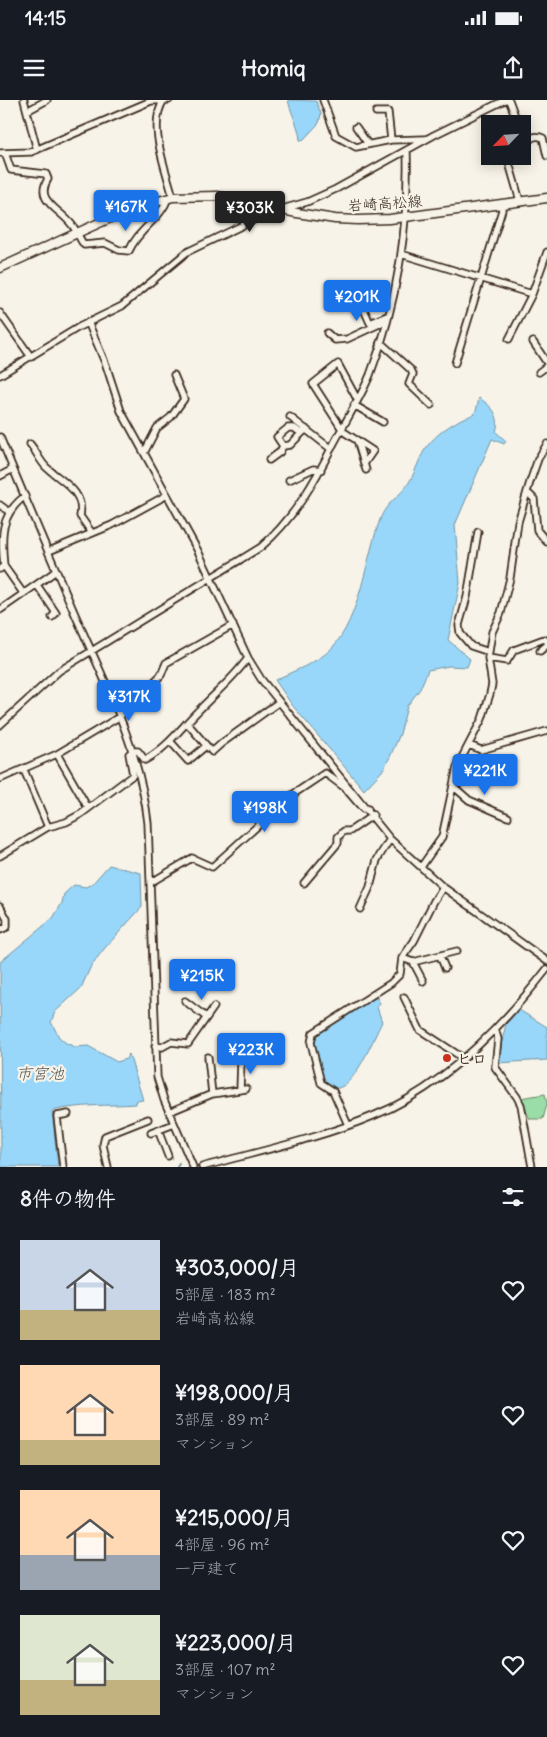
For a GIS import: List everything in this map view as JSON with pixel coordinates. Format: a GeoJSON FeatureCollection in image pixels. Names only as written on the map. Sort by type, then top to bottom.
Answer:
{"type":"FeatureCollection","features":[{"type":"Feature","properties":{"kind":"main road","name":"岩崎高松線"},"geometry":{"type":"LineString","coordinates":[[0,268],[130,209],[171,197],[217,196],[335,219],[405,217],[547,198]]}},
{"type":"Feature","properties":{"kind":"street"},"geometry":{"type":"LineString","coordinates":[[24,100],[36,150]]}},
{"type":"Feature","properties":{"kind":"street"},"geometry":{"type":"LineString","coordinates":[[27,111],[47,100]]}},
{"type":"Feature","properties":{"kind":"street"},"geometry":{"type":"LineString","coordinates":[[164,100],[159,108],[156,128],[171,197],[158,215],[134,237],[129,251],[119,250],[105,243],[84,244],[72,225],[49,203],[43,193],[42,187],[48,179],[46,174],[10,170],[2,153],[31,152],[148,101],[164,100],[170,100]]}},
{"type":"Feature","properties":{"kind":"street"},"geometry":{"type":"LineString","coordinates":[[323,100],[336,136],[356,147],[391,140],[427,139]]}},
{"type":"Feature","properties":{"kind":"street"},"geometry":{"type":"LineString","coordinates":[[0,375],[88,322],[122,306],[188,252],[268,213],[283,210],[328,193],[427,139],[507,100],[514,115]]}},
{"type":"Feature","properties":{"kind":"street"},"geometry":{"type":"LineString","coordinates":[[376,112],[388,112],[391,140]]}},
{"type":"Feature","properties":{"kind":"street"},"geometry":{"type":"LineString","coordinates":[[356,127],[368,144]]}},
{"type":"Feature","properties":{"kind":"street"},"geometry":{"type":"LineString","coordinates":[[531,138],[533,136],[542,138],[547,156]]}},
{"type":"Feature","properties":{"kind":"street"},"geometry":{"type":"LineString","coordinates":[[0,725],[45,682],[93,650],[262,547],[276,534],[321,470],[370,375],[387,318],[401,254],[405,217],[407,151]]}},
{"type":"Feature","properties":{"kind":"street"},"geometry":{"type":"LineString","coordinates":[[510,165],[520,201]]}},
{"type":"Feature","properties":{"kind":"street"},"geometry":{"type":"LineString","coordinates":[[455,363],[502,210],[501,204]]}},
{"type":"Feature","properties":{"kind":"street"},"geometry":{"type":"LineString","coordinates":[[509,339],[532,294],[547,252]]}},
{"type":"Feature","properties":{"kind":"street"},"geometry":{"type":"LineString","coordinates":[[401,254],[532,294]]}},
{"type":"Feature","properties":{"kind":"street"},"geometry":{"type":"LineString","coordinates":[[362,305],[370,323],[387,318]]}},
{"type":"Feature","properties":{"kind":"street"},"geometry":{"type":"LineString","coordinates":[[0,313],[31,357]]}},
{"type":"Feature","properties":{"kind":"street"},"geometry":{"type":"LineString","coordinates":[[327,333],[335,340],[346,339],[387,318]]}},
{"type":"Feature","properties":{"kind":"street"},"geometry":{"type":"LineString","coordinates":[[88,322],[106,364],[121,410],[212,578],[248,658],[279,702],[373,815],[390,839],[443,887],[547,961]]}},
{"type":"Feature","properties":{"kind":"street"},"geometry":{"type":"LineString","coordinates":[[380,342],[411,370],[413,374],[409,384],[431,405]]}},
{"type":"Feature","properties":{"kind":"street"},"geometry":{"type":"LineString","coordinates":[[533,342],[547,364],[539,372]]}},
{"type":"Feature","properties":{"kind":"street"},"geometry":{"type":"LineString","coordinates":[[358,399],[338,364],[313,384],[342,430],[373,451],[364,464]]}},
{"type":"Feature","properties":{"kind":"street"},"geometry":{"type":"LineString","coordinates":[[144,453],[157,428],[171,417],[184,399],[174,375]]}},
{"type":"Feature","properties":{"kind":"street"},"geometry":{"type":"LineString","coordinates":[[354,405],[384,422]]}},
{"type":"Feature","properties":{"kind":"street"},"geometry":{"type":"LineString","coordinates":[[290,417],[304,431],[331,450]]}},
{"type":"Feature","properties":{"kind":"street"},"geometry":{"type":"LineString","coordinates":[[283,446],[277,437],[288,428],[304,431]]}},
{"type":"Feature","properties":{"kind":"street"},"geometry":{"type":"LineString","coordinates":[[283,446],[290,445],[304,431]]}},
{"type":"Feature","properties":{"kind":"street"},"geometry":{"type":"LineString","coordinates":[[0,437],[56,571],[93,650],[134,751],[146,810],[157,1077],[169,1112],[193,1167]]}},
{"type":"Feature","properties":{"kind":"street"},"geometry":{"type":"LineString","coordinates":[[357,440],[366,470]]}},
{"type":"Feature","properties":{"kind":"street"},"geometry":{"type":"LineString","coordinates":[[30,444],[46,466],[73,488],[82,506],[80,516],[92,533]]}},
{"type":"Feature","properties":{"kind":"street"},"geometry":{"type":"LineString","coordinates":[[421,867],[442,837],[457,767],[482,719],[492,684],[489,655],[492,632],[501,613],[510,578],[518,522],[538,459],[547,444]]}},
{"type":"Feature","properties":{"kind":"street"},"geometry":{"type":"LineString","coordinates":[[269,460],[280,452],[283,446]]}},
{"type":"Feature","properties":{"kind":"street"},"geometry":{"type":"LineString","coordinates":[[0,476],[13,469]]}},
{"type":"Feature","properties":{"kind":"street"},"geometry":{"type":"LineString","coordinates":[[289,480],[313,470],[321,470]]}},
{"type":"Feature","properties":{"kind":"street"},"geometry":{"type":"LineString","coordinates":[[527,492],[534,499],[538,530],[547,542]]}},
{"type":"Feature","properties":{"kind":"street"},"geometry":{"type":"LineString","coordinates":[[48,551],[92,533],[168,495]]}},
{"type":"Feature","properties":{"kind":"street"},"geometry":{"type":"LineString","coordinates":[[23,593],[2,568],[1,527],[8,511],[25,496]]}},
{"type":"Feature","properties":{"kind":"street"},"geometry":{"type":"LineString","coordinates":[[0,505],[8,511]]}},
{"type":"Feature","properties":{"kind":"street"},"geometry":{"type":"LineString","coordinates":[[478,532],[467,597],[459,625],[460,633],[471,646],[489,655],[508,661],[514,650],[544,639],[547,643],[540,651]]}},
{"type":"Feature","properties":{"kind":"street"},"geometry":{"type":"LineString","coordinates":[[0,610],[56,571]]}},
{"type":"Feature","properties":{"kind":"street"},"geometry":{"type":"LineString","coordinates":[[37,585],[56,613],[52,617]]}},
{"type":"Feature","properties":{"kind":"street"},"geometry":{"type":"LineString","coordinates":[[0,779],[57,754],[119,717],[162,675],[166,663],[233,625]]}},
{"type":"Feature","properties":{"kind":"street"},"geometry":{"type":"LineString","coordinates":[[134,751],[138,751],[145,760],[170,741],[234,677],[248,658]]}},
{"type":"Feature","properties":{"kind":"street"},"geometry":{"type":"LineString","coordinates":[[187,723],[212,752],[279,702]]}},
{"type":"Feature","properties":{"kind":"street"},"geometry":{"type":"LineString","coordinates":[[469,745],[481,750],[547,731]]}},
{"type":"Feature","properties":{"kind":"street"},"geometry":{"type":"LineString","coordinates":[[170,741],[188,761],[206,746]]}},
{"type":"Feature","properties":{"kind":"street"},"geometry":{"type":"LineString","coordinates":[[0,856],[48,827],[66,822],[132,775],[128,758],[134,751]]}},
{"type":"Feature","properties":{"kind":"street"},"geometry":{"type":"LineString","coordinates":[[57,754],[88,808]]}},
{"type":"Feature","properties":{"kind":"street"},"geometry":{"type":"LineString","coordinates":[[24,770],[48,827]]}},
{"type":"Feature","properties":{"kind":"street"},"geometry":{"type":"LineString","coordinates":[[150,883],[192,858],[212,866],[292,795],[325,773],[344,788],[363,809],[368,809]]}},
{"type":"Feature","properties":{"kind":"street"},"geometry":{"type":"LineString","coordinates":[[453,786],[469,800],[508,818]]}},
{"type":"Feature","properties":{"kind":"street"},"geometry":{"type":"LineString","coordinates":[[304,883],[338,843],[338,837],[344,831],[350,830],[373,815]]}},
{"type":"Feature","properties":{"kind":"street"},"geometry":{"type":"LineString","coordinates":[[360,909],[370,887],[377,860],[390,839]]}},
{"type":"Feature","properties":{"kind":"street"},"geometry":{"type":"LineString","coordinates":[[348,1125],[333,1091],[321,1083],[310,1043],[313,1033],[392,983],[400,974],[402,958],[414,941],[443,887]]}},
{"type":"Feature","properties":{"kind":"street"},"geometry":{"type":"LineString","coordinates":[[0,906],[8,923],[7,926],[0,930]]}},
{"type":"Feature","properties":{"kind":"street"},"geometry":{"type":"LineString","coordinates":[[402,958],[413,962],[457,951]]}},
{"type":"Feature","properties":{"kind":"street"},"geometry":{"type":"LineString","coordinates":[[440,956],[445,968]]}},
{"type":"Feature","properties":{"kind":"street"},"geometry":{"type":"LineString","coordinates":[[413,962],[423,981]]}},
{"type":"Feature","properties":{"kind":"street"},"geometry":{"type":"LineString","coordinates":[[202,1167],[348,1125],[401,1103],[463,1058],[495,1029],[522,1001],[547,969]]}},
{"type":"Feature","properties":{"kind":"street"},"geometry":{"type":"LineString","coordinates":[[404,998],[420,1030],[463,1058]]}},
{"type":"Feature","properties":{"kind":"street"},"geometry":{"type":"LineString","coordinates":[[185,1001],[206,1017]]}},
{"type":"Feature","properties":{"kind":"street"},"geometry":{"type":"LineString","coordinates":[[155,1046],[162,1047],[171,1042],[188,1044],[214,1007]]}},
{"type":"Feature","properties":{"kind":"street"},"geometry":{"type":"LineString","coordinates":[[495,1029],[498,1039],[495,1067],[518,1097],[532,1167]]}},
{"type":"Feature","properties":{"kind":"street"},"geometry":{"type":"LineString","coordinates":[[208,1057],[212,1094]]}},
{"type":"Feature","properties":{"kind":"street"},"geometry":{"type":"LineString","coordinates":[[169,1112],[212,1094],[243,1090],[241,1060]]}},
{"type":"Feature","properties":{"kind":"street"},"geometry":{"type":"LineString","coordinates":[[63,1167],[57,1116],[68,1114]]}},
{"type":"Feature","properties":{"kind":"street"},"geometry":{"type":"LineString","coordinates":[[108,1167],[103,1145],[105,1136],[148,1119]]}},
{"type":"Feature","properties":{"kind":"street"},"geometry":{"type":"LineString","coordinates":[[151,1133],[174,1124]]}},
{"type":"Feature","properties":{"kind":"street"},"geometry":{"type":"LineString","coordinates":[[158,1130],[168,1156]]}},
{"type":"Feature","properties":{"kind":"green space"},"geometry":{"type":"Polygon","coordinates":[[[545,1094],[547,1104],[543,1119],[530,1119],[520,1098],[545,1094]]]}},
{"type":"Feature","properties":{"kind":"water"},"geometry":{"type":"Polygon","coordinates":[[[288,100],[316,101],[321,114],[319,123],[303,140],[300,140],[288,100]]]}},
{"type":"Feature","properties":{"kind":"water"},"geometry":{"type":"Polygon","coordinates":[[[479,398],[488,404],[494,412],[497,421],[496,432],[506,441],[504,444],[492,439],[455,525],[460,583],[448,640],[470,659],[467,667],[449,666],[428,670],[420,689],[407,706],[400,734],[390,757],[382,771],[364,790],[292,705],[275,680],[325,654],[341,636],[356,604],[383,512],[408,484],[424,451],[431,442],[448,427],[473,414],[479,398]]]}},
{"type":"Feature","properties":{"kind":"water","name":"市宮池"},"geometry":{"type":"Polygon","coordinates":[[[109,865],[141,873],[142,907],[104,949],[91,966],[81,988],[55,1012],[51,1022],[59,1037],[75,1047],[88,1046],[117,1062],[126,1059],[129,1054],[143,1100],[136,1101],[136,1104],[84,1106],[52,1111],[58,1167],[1,1167],[0,962],[53,918],[62,903],[64,894],[74,885],[86,887],[93,883],[109,865]]]}},
{"type":"Feature","properties":{"kind":"water"},"geometry":{"type":"Polygon","coordinates":[[[376,996],[380,1003],[377,1007],[382,1022],[353,1076],[341,1087],[334,1088],[328,1084],[319,1068],[315,1048],[317,1033],[376,996]]]}},
{"type":"Feature","properties":{"kind":"water"},"geometry":{"type":"Polygon","coordinates":[[[519,1010],[547,1027],[547,1060],[497,1063],[506,1024],[519,1010]]]}},
{"type":"Feature","properties":{"kind":"place","name":"ヒロ"},"geometry":{"type":"Point","coordinates":[447,1058]}}]}
